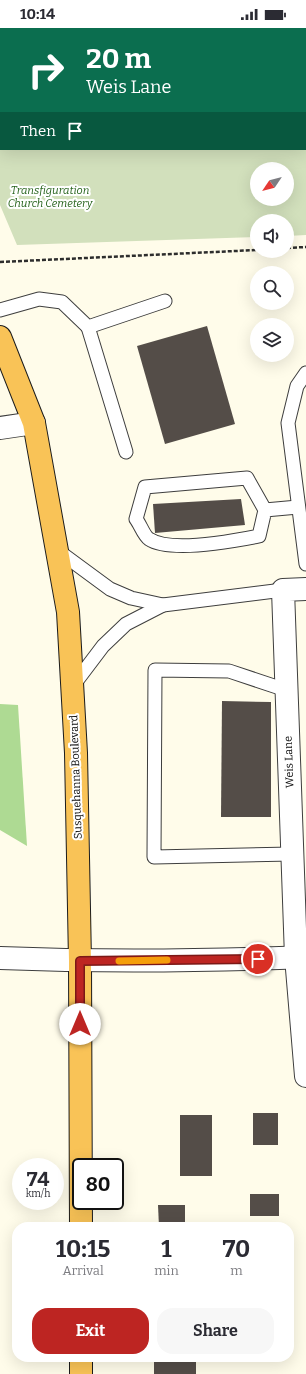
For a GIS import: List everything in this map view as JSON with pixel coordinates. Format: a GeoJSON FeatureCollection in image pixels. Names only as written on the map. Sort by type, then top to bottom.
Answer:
{"type":"FeatureCollection","features":[{"type":"Feature","properties":{"kind":"highway","name":"Susquehanna Boulevard"},"geometry":{"type":"LineString","coordinates":[[0,338],[34,423],[68,612],[76,753],[80,961],[81,1222]]}},
{"type":"Feature","properties":{"kind":"highway"},"geometry":{"type":"LineString","coordinates":[[81,1362],[81,1374]]}},
{"type":"Feature","properties":{"kind":"street"},"geometry":{"type":"LineString","coordinates":[[0,428],[34,423]]}},
{"type":"Feature","properties":{"kind":"street"},"geometry":{"type":"LineString","coordinates":[[282,590],[306,589]]}},
{"type":"Feature","properties":{"kind":"street","name":"Weis Lane"},"geometry":{"type":"LineString","coordinates":[[282,590],[292,854],[301,957],[306,1076]]}},
{"type":"Feature","properties":{"kind":"street"},"geometry":{"type":"LineString","coordinates":[[0,958],[80,961],[246,960],[301,957]]}},
{"type":"Feature","properties":{"kind":"lane"},"geometry":{"type":"LineString","coordinates":[[0,310],[40,299],[62,302],[88,327],[126,452]]}},
{"type":"Feature","properties":{"kind":"lane"},"geometry":{"type":"LineString","coordinates":[[88,327],[165,301]]}},
{"type":"Feature","properties":{"kind":"lane"},"geometry":{"type":"LineString","coordinates":[[306,373],[297,386],[288,423],[306,564]]}},
{"type":"Feature","properties":{"kind":"lane"},"geometry":{"type":"LineString","coordinates":[[247,478],[265,510],[259,536],[224,543],[166,546],[148,539],[136,518],[145,487],[247,478]]}},
{"type":"Feature","properties":{"kind":"lane"},"geometry":{"type":"LineString","coordinates":[[265,510],[298,507]]}},
{"type":"Feature","properties":{"kind":"lane"},"geometry":{"type":"LineString","coordinates":[[57,550],[110,589],[132,598],[164,605]]}},
{"type":"Feature","properties":{"kind":"lane"},"geometry":{"type":"LineString","coordinates":[[72,687],[103,646],[126,624],[164,605],[282,590]]}},
{"type":"Feature","properties":{"kind":"lane"},"geometry":{"type":"LineString","coordinates":[[286,690],[229,671],[155,670],[154,857],[292,854]]}},
{"type":"Feature","properties":{"kind":"path"},"geometry":{"type":"LineString","coordinates":[[294,248],[306,247]]}},
{"type":"Feature","properties":{"kind":"path"},"geometry":{"type":"LineString","coordinates":[[0,262],[250,250]]}},
{"type":"Feature","properties":{"kind":"green space","name":"Transfiguration Church Cemetery"},"geometry":{"type":"Polygon","coordinates":[[[0,150],[306,150],[306,235],[294,236],[294,214],[250,214],[250,237],[17,245],[0,205],[0,150]]]}},
{"type":"Feature","properties":{"kind":"green space"},"geometry":{"type":"Polygon","coordinates":[[[0,704],[18,705],[27,846],[0,830],[0,704]]]}},
{"type":"Feature","properties":{"kind":"building"},"geometry":{"type":"Polygon","coordinates":[[[207,326],[235,424],[165,444],[137,346],[207,326]]]}},
{"type":"Feature","properties":{"kind":"building"},"geometry":{"type":"Polygon","coordinates":[[[241,499],[245,525],[155,533],[153,504],[241,499]]]}},
{"type":"Feature","properties":{"kind":"building"},"geometry":{"type":"Polygon","coordinates":[[[222,701],[271,702],[271,817],[221,817],[222,701]]]}},
{"type":"Feature","properties":{"kind":"building"},"geometry":{"type":"Polygon","coordinates":[[[253,1113],[278,1113],[278,1145],[253,1145],[253,1113]]]}},
{"type":"Feature","properties":{"kind":"building"},"geometry":{"type":"Polygon","coordinates":[[[180,1115],[212,1115],[212,1176],[180,1176],[180,1115]]]}},
{"type":"Feature","properties":{"kind":"building"},"geometry":{"type":"Polygon","coordinates":[[[250,1194],[279,1194],[279,1216],[250,1216],[250,1194]]]}},
{"type":"Feature","properties":{"kind":"building"},"geometry":{"type":"Polygon","coordinates":[[[158,1205],[185,1205],[185,1222],[159,1222],[158,1205]]]}},
{"type":"Feature","properties":{"kind":"building"},"geometry":{"type":"Polygon","coordinates":[[[154,1362],[196,1362],[196,1374],[154,1374],[154,1362]]]}},
{"type":"Feature","properties":{"kind":"slow traffic"},"geometry":{"type":"LineString","coordinates":[[119,961],[167,960]]}},
{"type":"Feature","properties":{"kind":"route"},"geometry":{"type":"LineString","coordinates":[[80,1024],[80,961],[258,959]]}}]}
